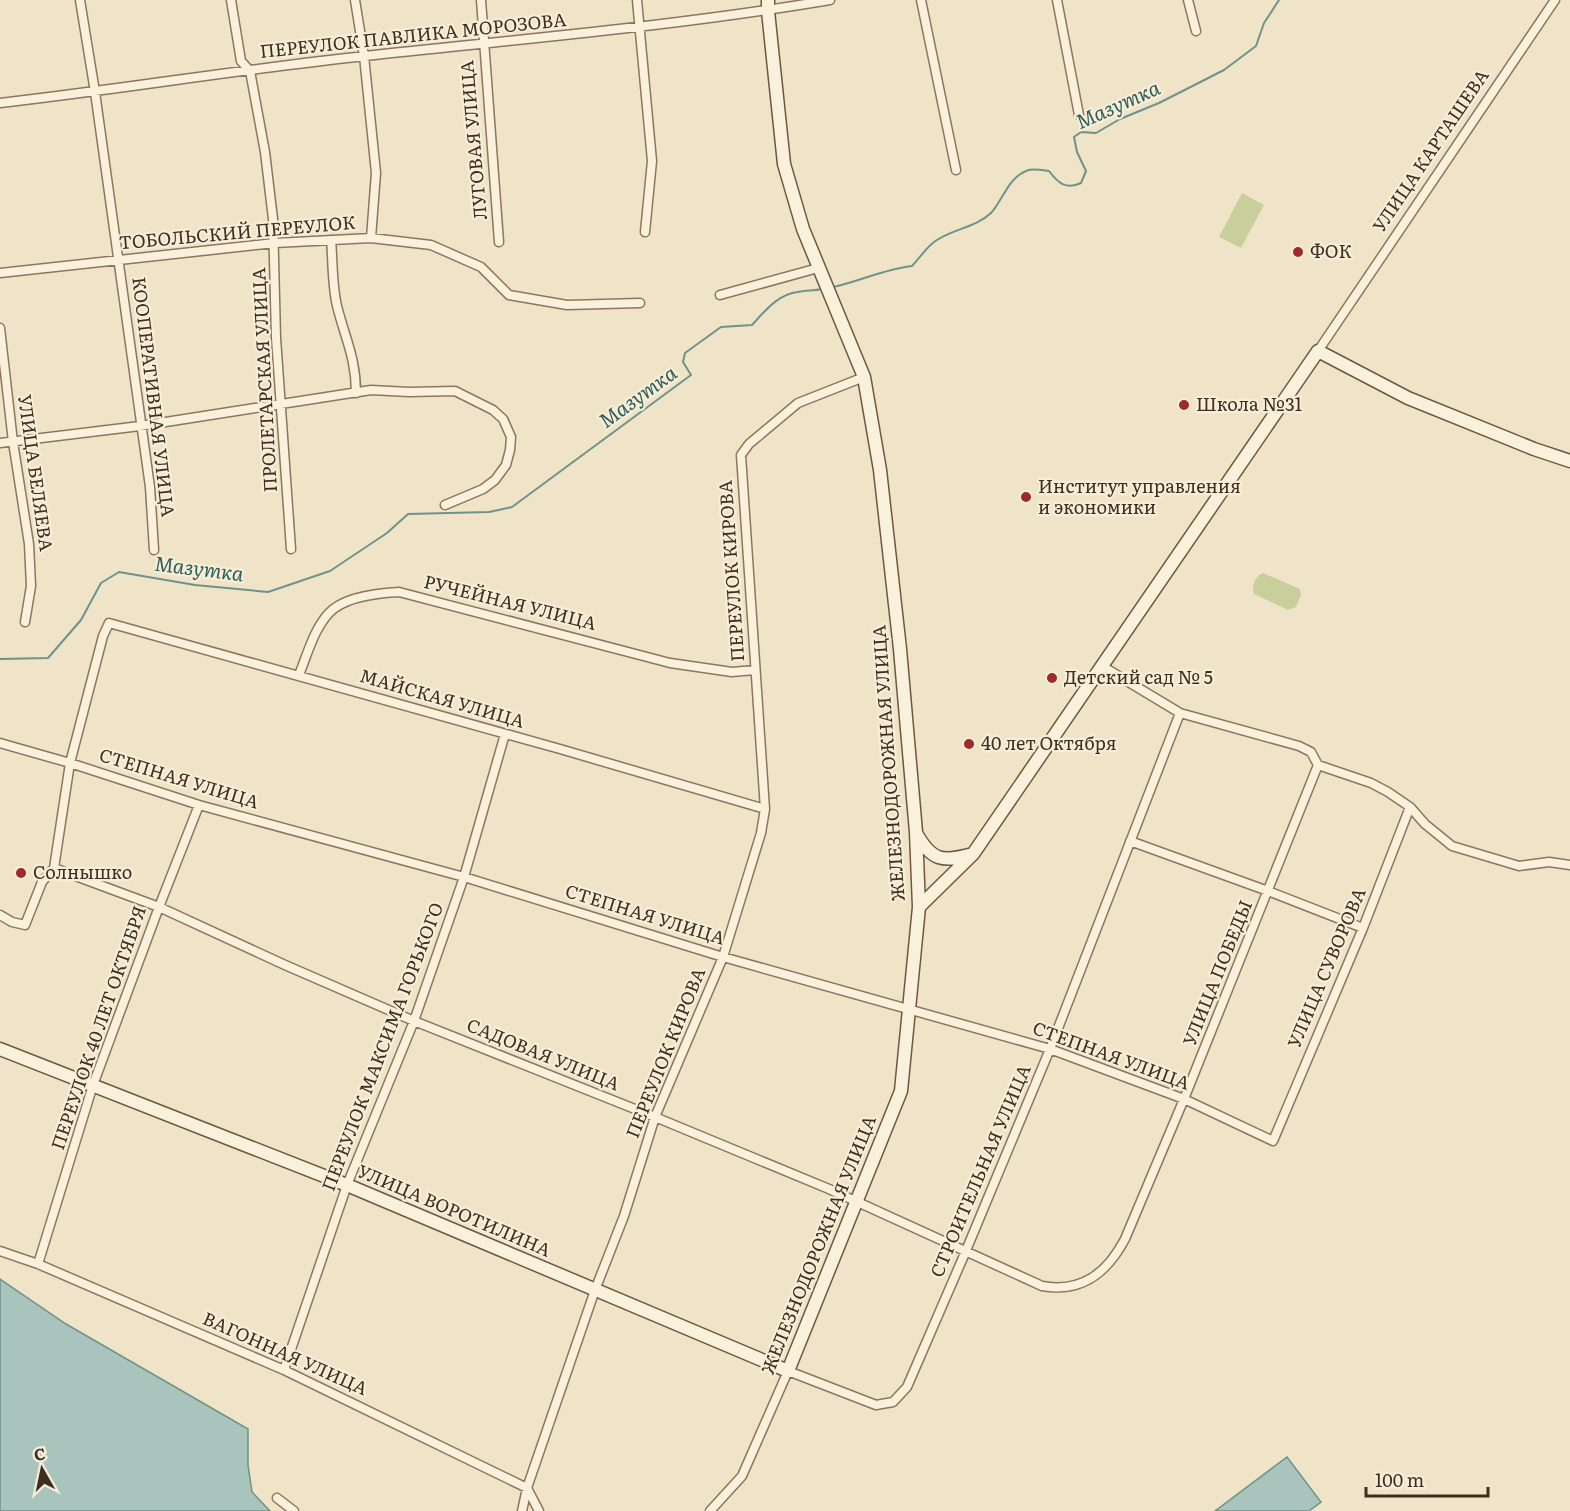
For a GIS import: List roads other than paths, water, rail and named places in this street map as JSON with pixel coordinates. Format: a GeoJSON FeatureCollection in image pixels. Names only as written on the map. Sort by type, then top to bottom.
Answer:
{"type":"FeatureCollection","features":[{"type":"Feature","properties":{"kind":"street","name":"КООПЕРАТИВНАЯ УЛИЦА"},"geometry":{"type":"LineString","coordinates":[[80,0],[150,487],[154,550]]}},
{"type":"Feature","properties":{"kind":"street","name":"ПРОЛЕТАРСКАЯ УЛИЦА"},"geometry":{"type":"LineString","coordinates":[[231,0],[241,61],[250,71],[265,152],[275,243],[276,338],[291,549]]}},
{"type":"Feature","properties":{"kind":"street"},"geometry":{"type":"LineString","coordinates":[[355,0],[364,56],[376,173],[371,238]]}},
{"type":"Feature","properties":{"kind":"street","name":"ЛУГОВАЯ УЛИЦА"},"geometry":{"type":"LineString","coordinates":[[481,0],[499,242]]}},
{"type":"Feature","properties":{"kind":"street"},"geometry":{"type":"LineString","coordinates":[[637,0],[652,161],[645,232]]}},
{"type":"Feature","properties":{"kind":"street","name":"ПЕРЕУЛОК ПАВЛИКА МОРОЗОВА"},"geometry":{"type":"LineString","coordinates":[[0,103],[364,56],[640,27],[768,5],[830,0]]}},
{"type":"Feature","properties":{"kind":"street"},"geometry":{"type":"LineString","coordinates":[[921,0],[956,170]]}},
{"type":"Feature","properties":{"kind":"street"},"geometry":{"type":"LineString","coordinates":[[1057,0],[1079,115]]}},
{"type":"Feature","properties":{"kind":"street"},"geometry":{"type":"LineString","coordinates":[[1188,0],[1196,30]]}},
{"type":"Feature","properties":{"kind":"street","name":"УЛИЦА КАРТАШЕВА"},"geometry":{"type":"LineString","coordinates":[[918,907],[973,854],[1318,351],[1555,0]]}},
{"type":"Feature","properties":{"kind":"street","name":"ЖЕЛЕЗНОДОРОЖНАЯ УЛИЦА"},"geometry":{"type":"LineString","coordinates":[[710,1511],[742,1476],[788,1371],[900,1091],[918,907],[916,832],[900,649],[884,504],[864,377],[803,229],[784,164],[768,5]]}},
{"type":"Feature","properties":{"kind":"street","name":"ТОБОЛЬСКИЙ ПЕРЕУЛОК"},"geometry":{"type":"LineString","coordinates":[[0,273],[275,243],[371,238],[431,244],[481,267],[509,295],[567,305],[640,303]]}},
{"type":"Feature","properties":{"kind":"street"},"geometry":{"type":"LineString","coordinates":[[331,240],[336,298],[352,350],[356,393]]}},
{"type":"Feature","properties":{"kind":"street"},"geometry":{"type":"LineString","coordinates":[[720,295],[818,268]]}},
{"type":"Feature","properties":{"kind":"street","name":"УЛИЦА БЕЛЯЕВА"},"geometry":{"type":"LineString","coordinates":[[0,328],[13,442],[29,544],[31,586],[25,622]]}},
{"type":"Feature","properties":{"kind":"street"},"geometry":{"type":"LineString","coordinates":[[1318,351],[1408,398],[1534,449],[1570,460]]}},
{"type":"Feature","properties":{"kind":"street","name":"ПЕРЕУЛОК КИРОВА"},"geometry":{"type":"LineString","coordinates":[[522,1511],[527,1488],[595,1290],[624,1216],[655,1117],[723,957],[761,833],[765,810],[741,455],[749,444],[798,403],[864,377]]}},
{"type":"Feature","properties":{"kind":"street"},"geometry":{"type":"LineString","coordinates":[[0,443],[140,426],[371,390],[455,391],[493,410],[502,419],[511,437],[510,450],[506,465],[495,480],[483,489],[445,505]]}},
{"type":"Feature","properties":{"kind":"street","name":"РУЧЕЙНАЯ УЛИЦА"},"geometry":{"type":"LineString","coordinates":[[299,675],[314,638],[329,612],[350,600],[372,593],[399,591],[670,663],[732,672],[755,670]]}},
{"type":"Feature","properties":{"kind":"street","name":"МАЙСКАЯ УЛИЦА"},"geometry":{"type":"LineString","coordinates":[[70,763],[103,636],[109,623],[299,675],[765,810]]}},
{"type":"Feature","properties":{"kind":"street"},"geometry":{"type":"LineString","coordinates":[[1102,666],[1180,713],[1299,746],[1311,752],[1318,765],[1371,783],[1410,807],[1425,824],[1452,846],[1519,866],[1549,862],[1570,865]]}},
{"type":"Feature","properties":{"kind":"street","name":"СТРОИТЕЛЬНАЯ УЛИЦА"},"geometry":{"type":"LineString","coordinates":[[893,1402],[907,1387],[1050,1049],[1180,713]]}},
{"type":"Feature","properties":{"kind":"street","name":"ПЕРЕУЛОК МАКСИМА ГОРЬКОГО"},"geometry":{"type":"LineString","coordinates":[[284,1370],[347,1185],[414,1021],[464,877],[505,734]]}},
{"type":"Feature","properties":{"kind":"street","name":"СТЕПНАЯ УЛИЦА"},"geometry":{"type":"LineString","coordinates":[[0,743],[199,805],[464,877],[723,957],[1050,1049],[1184,1099],[1273,1141]]}},
{"type":"Feature","properties":{"kind":"street"},"geometry":{"type":"LineString","coordinates":[[0,915],[12,922],[25,925],[42,882],[54,868],[70,763]]}},
{"type":"Feature","properties":{"kind":"street","name":"УЛИЦА ПОБЕДЫ"},"geometry":{"type":"LineString","coordinates":[[1088,1281],[1104,1270],[1120,1248],[1184,1099],[1318,765]]}},
{"type":"Feature","properties":{"kind":"street","name":"ПЕРЕУЛОК 40 ЛЕТ ОКТЯБРЯ"},"geometry":{"type":"LineString","coordinates":[[38,1264],[93,1085],[199,805]]}},
{"type":"Feature","properties":{"kind":"street","name":"УЛИЦА СУВОРОВА"},"geometry":{"type":"LineString","coordinates":[[1273,1141],[1363,928],[1410,807]]}},
{"type":"Feature","properties":{"kind":"street"},"geometry":{"type":"LineString","coordinates":[[916,832],[929,854],[941,859],[973,854]]}},
{"type":"Feature","properties":{"kind":"street"},"geometry":{"type":"LineString","coordinates":[[1130,841],[1363,928]]}},
{"type":"Feature","properties":{"kind":"street","name":"САДОВАЯ УЛИЦА"},"geometry":{"type":"LineString","coordinates":[[54,868],[159,907],[414,1021],[655,1117],[855,1202],[1042,1286],[1058,1289],[1088,1281]]}},
{"type":"Feature","properties":{"kind":"street","name":"УЛИЦА ВОРОТИЛИНА"},"geometry":{"type":"LineString","coordinates":[[0,1049],[347,1185],[788,1371],[876,1405],[893,1402]]}},
{"type":"Feature","properties":{"kind":"street","name":"ВАГОННАЯ УЛИЦА"},"geometry":{"type":"LineString","coordinates":[[0,1251],[38,1264],[284,1370],[527,1488]]}},
{"type":"Feature","properties":{"kind":"street"},"geometry":{"type":"LineString","coordinates":[[527,1488],[539,1511]]}},
{"type":"Feature","properties":{"kind":"street"},"geometry":{"type":"LineString","coordinates":[[277,1498],[294,1511]]}},
{"type":"Feature","properties":{"kind":"water"},"geometry":{"type":"Polygon","coordinates":[[[0,1279],[66,1324],[248,1429],[248,1465],[252,1492],[270,1511],[0,1511],[0,1279]]]}},
{"type":"Feature","properties":{"kind":"water"},"geometry":{"type":"Polygon","coordinates":[[[1287,1457],[1321,1502],[1309,1511],[1215,1511],[1287,1457]]]}},
{"type":"Feature","properties":{"kind":"waterway","name":"Мазутка"},"geometry":{"type":"LineString","coordinates":[[833,287],[912,266],[934,242],[985,218],[995,208],[1010,184],[1026,171],[1034,169],[1049,171],[1059,182],[1071,186],[1081,183],[1086,171],[1077,152],[1074,137],[1081,132],[1096,133],[1120,119],[1159,103],[1224,70],[1256,46],[1264,23],[1279,0]]}},
{"type":"Feature","properties":{"kind":"waterway","name":"Мазутка"},"geometry":{"type":"LineString","coordinates":[[0,659],[48,658],[81,620],[101,583],[119,572],[195,585],[268,592],[330,571],[387,533],[408,514],[489,512],[512,507],[691,375],[683,362],[685,353],[721,327],[752,325],[772,304],[784,296],[801,291],[822,289]]}},
{"type":"Feature","properties":{"kind":"place","name":"ФОК"},"geometry":{"type":"Point","coordinates":[1298,252]}},
{"type":"Feature","properties":{"kind":"place","name":"Школа №31"},"geometry":{"type":"Point","coordinates":[1184,405]}},
{"type":"Feature","properties":{"kind":"place","name":"Институт управления и экономики"},"geometry":{"type":"Point","coordinates":[1026,497]}},
{"type":"Feature","properties":{"kind":"place","name":"Детский сад № 5"},"geometry":{"type":"Point","coordinates":[1052,678]}},
{"type":"Feature","properties":{"kind":"place","name":"40 лет Октября"},"geometry":{"type":"Point","coordinates":[969,744]}},
{"type":"Feature","properties":{"kind":"place","name":"Солнышко"},"geometry":{"type":"Point","coordinates":[21,873]}}]}
